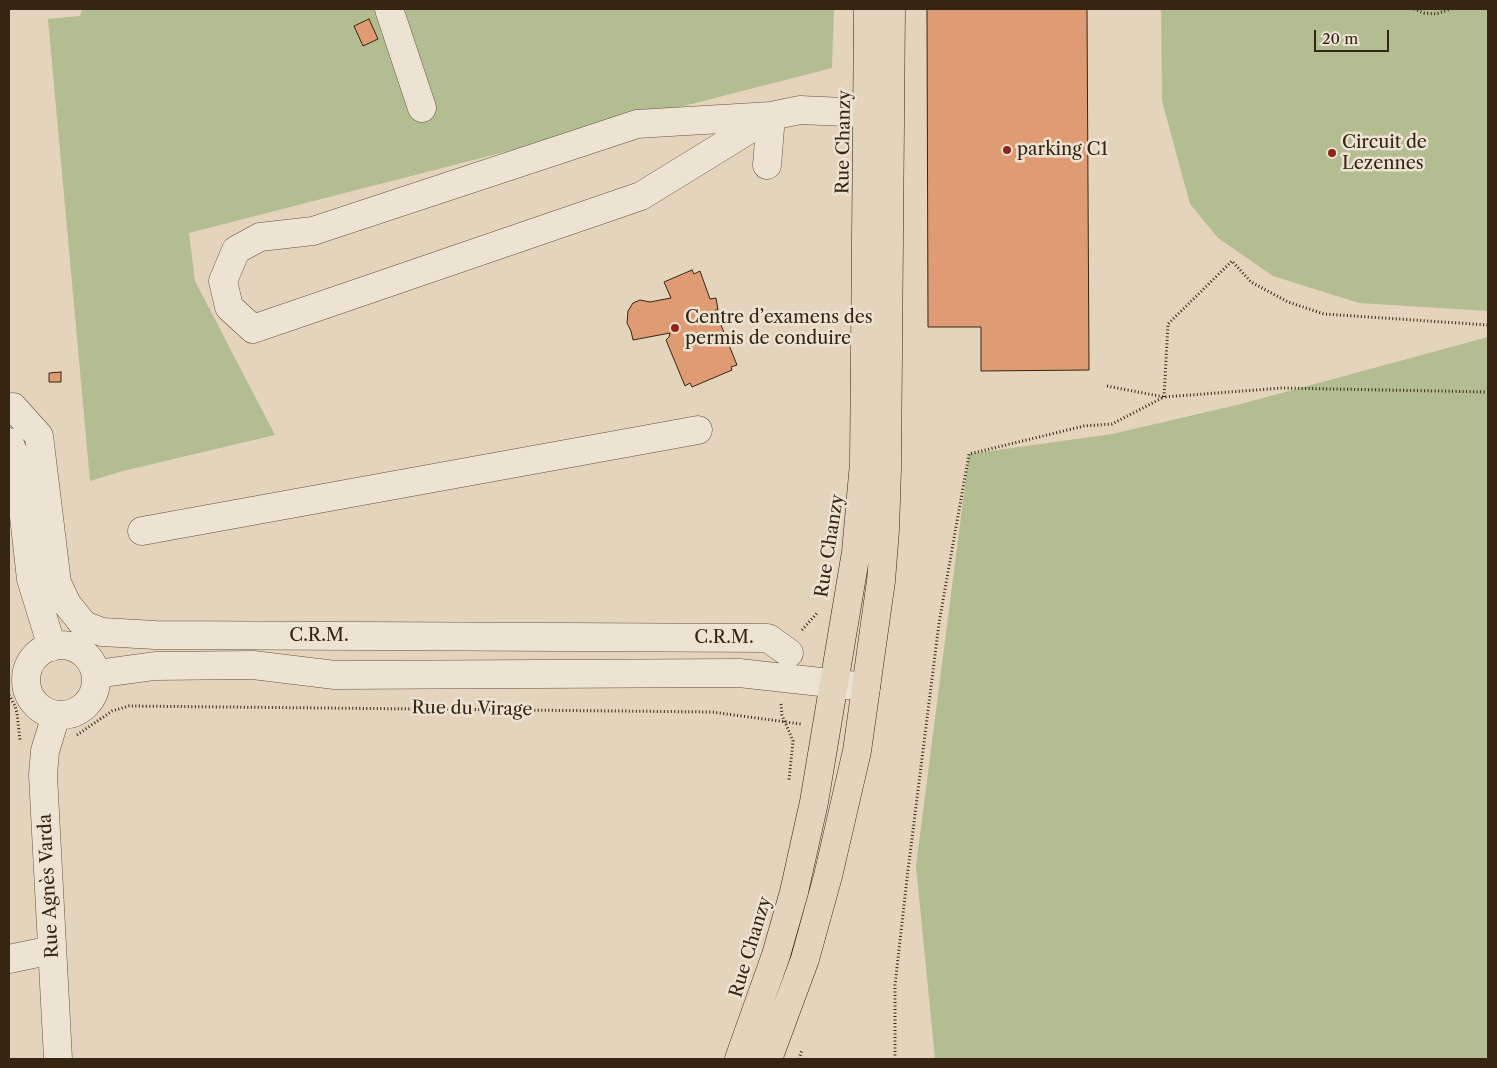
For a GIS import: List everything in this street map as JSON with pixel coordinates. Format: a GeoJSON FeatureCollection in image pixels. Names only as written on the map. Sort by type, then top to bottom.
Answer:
{"type":"FeatureCollection","features":[{"type":"Feature","properties":{"kind":"main road","name":"Rue Chanzy"},"geometry":{"type":"LineString","coordinates":[[739,1059],[765,989],[788,918],[805,846],[856,552],[864,463],[868,9]]}},
{"type":"Feature","properties":{"kind":"main road"},"geometry":{"type":"LineString","coordinates":[[768,1059],[805,959],[828,876],[855,761],[881,581],[887,469],[891,9]]}},
{"type":"Feature","properties":{"kind":"street"},"geometry":{"type":"LineString","coordinates":[[389,9],[422,108]]}},
{"type":"Feature","properties":{"kind":"street"},"geometry":{"type":"LineString","coordinates":[[771,116],[641,196],[253,329],[228,307],[223,281],[236,250],[260,236],[313,231],[637,124],[771,116],[800,110],[867,113]]}},
{"type":"Feature","properties":{"kind":"street"},"geometry":{"type":"LineString","coordinates":[[767,165],[771,116]]}},
{"type":"Feature","properties":{"kind":"street","name":"C.R.M."},"geometry":{"type":"LineString","coordinates":[[12,407],[40,436],[57,583],[67,604],[84,625],[102,632],[155,635],[768,638],[786,665]]}},
{"type":"Feature","properties":{"kind":"street"},"geometry":{"type":"LineString","coordinates":[[142,531],[698,430]]}},
{"type":"Feature","properties":{"kind":"street"},"geometry":{"type":"LineString","coordinates":[[9,442],[18,463],[31,579],[52,647]]}},
{"type":"Feature","properties":{"kind":"street"},"geometry":{"type":"LineString","coordinates":[[66,646],[80,651],[90,661],[96,674],[95,689],[89,702],[78,711],[63,715],[56,715],[41,709],[35,704],[30,697],[26,683],[31,662],[40,652],[52,647],[66,646]]}},
{"type":"Feature","properties":{"kind":"street","name":"Rue du Virage"},"geometry":{"type":"LineString","coordinates":[[96,674],[155,666],[253,665],[335,674],[723,672],[786,665],[833,683],[866,687]]}},
{"type":"Feature","properties":{"kind":"street","name":"Rue Agnès Varda"},"geometry":{"type":"LineString","coordinates":[[56,715],[46,752],[43,776],[58,1059]]}},
{"type":"Feature","properties":{"kind":"street"},"geometry":{"type":"LineString","coordinates":[[9,959],[52,950]]}},
{"type":"Feature","properties":{"kind":"path"},"geometry":{"type":"LineString","coordinates":[[1414,9],[1424,13],[1436,14],[1451,9]]}},
{"type":"Feature","properties":{"kind":"path"},"geometry":{"type":"LineString","coordinates":[[1164,397],[1168,324],[1232,261],[1251,282],[1288,302],[1324,314],[1488,325]]}},
{"type":"Feature","properties":{"kind":"path"},"geometry":{"type":"LineString","coordinates":[[1107,386],[1164,397],[1282,388],[1488,392]]}},
{"type":"Feature","properties":{"kind":"path"},"geometry":{"type":"LineString","coordinates":[[895,1059],[895,986],[908,870],[939,623],[969,454],[1084,426],[1112,424],[1164,397]]}},
{"type":"Feature","properties":{"kind":"path","name":"Rue Chanzy"},"geometry":{"type":"LineString","coordinates":[[788,785],[793,741],[781,711],[786,665],[795,639],[814,618],[821,604]]}},
{"type":"Feature","properties":{"kind":"path"},"geometry":{"type":"LineString","coordinates":[[9,695],[17,713],[20,736]]}},
{"type":"Feature","properties":{"kind":"path","name":"Rue du Virage"},"geometry":{"type":"LineString","coordinates":[[71,739],[112,711],[129,706],[712,712],[826,728]]}},
{"type":"Feature","properties":{"kind":"green space"},"geometry":{"type":"Polygon","coordinates":[[[82,9],[834,9],[832,68],[189,233],[195,281],[275,435],[123,471],[90,481],[48,19],[80,16],[82,9]]]}},
{"type":"Feature","properties":{"kind":"green space","name":"Circuit de Lezennes"},"geometry":{"type":"Polygon","coordinates":[[[1161,9],[1488,9],[1488,311],[1359,303],[1273,276],[1218,238],[1190,204],[1162,101],[1161,9]]]}},
{"type":"Feature","properties":{"kind":"green space"},"geometry":{"type":"Polygon","coordinates":[[[1488,337],[1488,1059],[935,1059],[916,866],[969,454],[1112,434],[1241,404],[1488,337]]]}},
{"type":"Feature","properties":{"kind":"building","name":"parking C1"},"geometry":{"type":"Polygon","coordinates":[[[927,9],[1087,9],[1089,370],[981,371],[981,327],[928,327],[927,9]]]}},
{"type":"Feature","properties":{"kind":"building"},"geometry":{"type":"Polygon","coordinates":[[[369,19],[378,39],[363,46],[354,26],[369,19]]]}},
{"type":"Feature","properties":{"kind":"building","name":"Centre d’examens des permis de conduire"},"geometry":{"type":"Polygon","coordinates":[[[692,270],[694,274],[700,271],[710,299],[716,298],[718,310],[715,310],[737,365],[731,367],[732,370],[692,387],[690,383],[685,386],[666,340],[670,333],[633,340],[627,323],[628,311],[633,303],[640,300],[650,302],[671,298],[664,282],[692,270]]]}},
{"type":"Feature","properties":{"kind":"building"},"geometry":{"type":"Polygon","coordinates":[[[61,372],[61,382],[49,382],[49,373],[61,372]]]}},
{"type":"Feature","properties":{"kind":"place","name":"parking C1"},"geometry":{"type":"Point","coordinates":[1007,150]}},
{"type":"Feature","properties":{"kind":"place","name":"Circuit de Lezennes"},"geometry":{"type":"Point","coordinates":[1332,153]}},
{"type":"Feature","properties":{"kind":"place","name":"Centre d’examens des permis de conduire"},"geometry":{"type":"Point","coordinates":[675,328]}}]}
